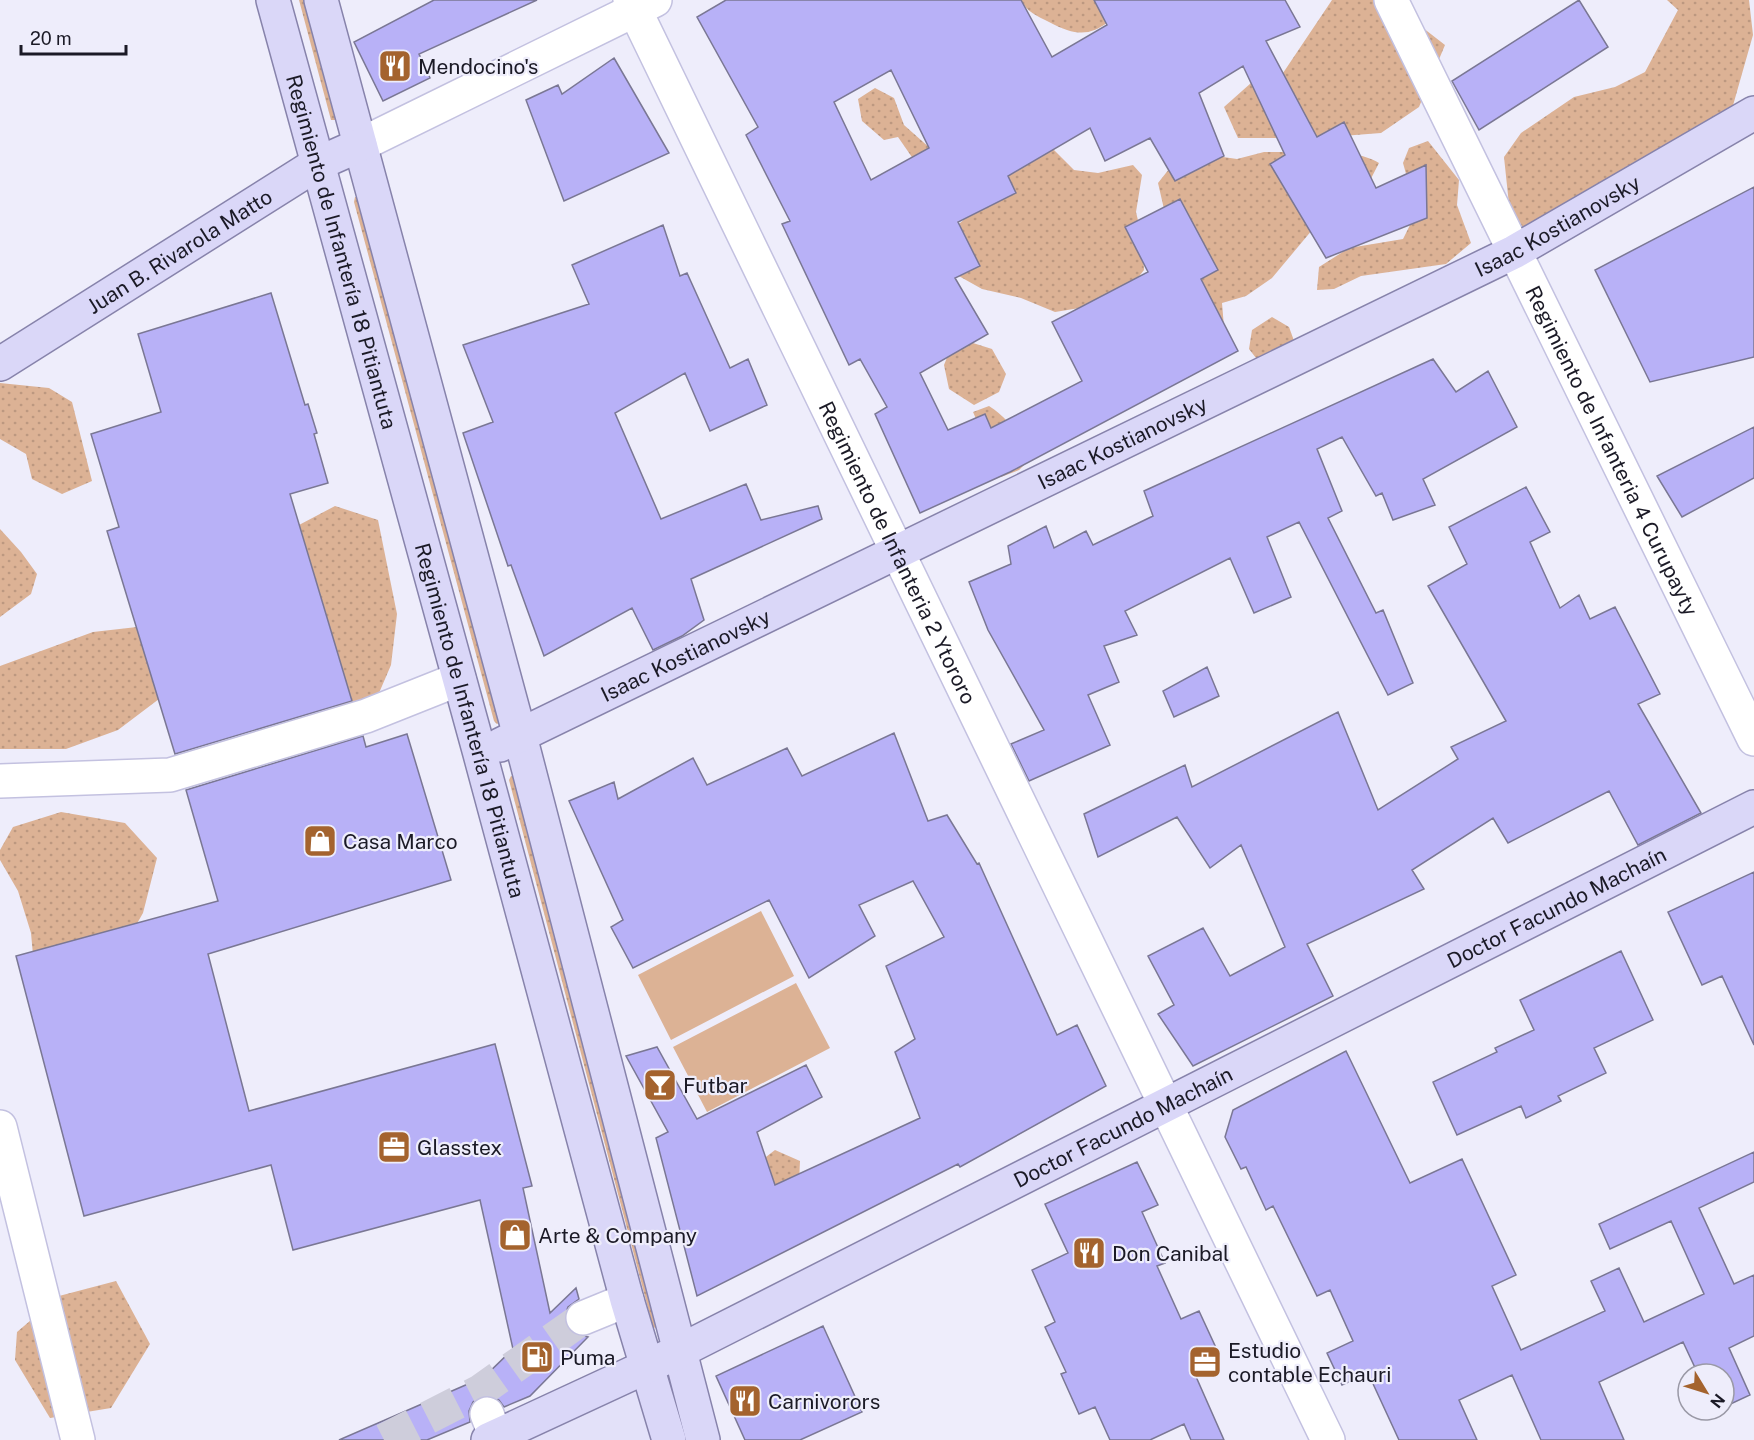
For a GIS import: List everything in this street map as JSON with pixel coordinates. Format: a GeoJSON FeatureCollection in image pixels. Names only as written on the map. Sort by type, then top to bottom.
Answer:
{"type":"FeatureCollection","features":[{"type":"Feature","properties":{"kind":"main road","name":"Regimiento de Infantería 18 Pitiantuta"},"geometry":{"type":"LineString","coordinates":[[273,0],[627,1300],[669,1440]]}},
{"type":"Feature","properties":{"kind":"main road","name":"Regimiento de Infantería 18 Pitiantuta"},"geometry":{"type":"LineString","coordinates":[[321,0],[520,736],[678,1352],[703,1440]]}},
{"type":"Feature","properties":{"kind":"main road","name":"Isaac Kostianovsky"},"geometry":{"type":"LineString","coordinates":[[480,754],[1514,252],[1754,113]]}},
{"type":"Feature","properties":{"kind":"main road","name":"Juan B. Rivarola Matto"},"geometry":{"type":"LineString","coordinates":[[0,364],[317,164],[360,145]]}},
{"type":"Feature","properties":{"kind":"main road","name":"Doctor Facundo Machaín"},"geometry":{"type":"LineString","coordinates":[[491,1430],[678,1352],[1754,807]]}},
{"type":"Feature","properties":{"kind":"street","name":"Regimiento de Infanteria 4 Curupayty"},"geometry":{"type":"LineString","coordinates":[[1391,0],[1754,739]]}},
{"type":"Feature","properties":{"kind":"street"},"geometry":{"type":"LineString","coordinates":[[360,145],[640,3]]}},
{"type":"Feature","properties":{"kind":"street","name":"Regimiento de Infanteria 2 Ytororo"},"geometry":{"type":"LineString","coordinates":[[640,3],[897,551],[1328,1440]]}},
{"type":"Feature","properties":{"kind":"street"},"geometry":{"type":"LineString","coordinates":[[0,781],[170,775],[366,716],[459,679]]}},
{"type":"Feature","properties":{"kind":"street"},"geometry":{"type":"LineString","coordinates":[[0,1127],[78,1440]]}},
{"type":"Feature","properties":{"kind":"street"},"geometry":{"type":"LineString","coordinates":[[584,1318],[627,1300]]}},
{"type":"Feature","properties":{"kind":"shaded area"},"geometry":{"type":"Polygon","coordinates":[[[299,0],[307,0],[338,118],[336,120],[331,120],[299,0]]]}},
{"type":"Feature","properties":{"kind":"shaded area"},"geometry":{"type":"Polygon","coordinates":[[[1021,0],[1134,0],[1095,30],[1076,32],[1063,29],[1036,16],[1021,0]]]}},
{"type":"Feature","properties":{"kind":"shaded area"},"geometry":{"type":"Polygon","coordinates":[[[1332,0],[1387,0],[1445,45],[1419,107],[1381,133],[1316,138],[1238,138],[1224,107],[1251,83],[1283,73],[1332,0]]]}},
{"type":"Feature","properties":{"kind":"shaded area"},"geometry":{"type":"Polygon","coordinates":[[[1667,0],[1749,0],[1753,35],[1730,116],[1514,252],[1504,157],[1521,133],[1574,97],[1615,87],[1645,72],[1678,10],[1667,0]]]}},
{"type":"Feature","properties":{"kind":"shaded area"},"geometry":{"type":"Polygon","coordinates":[[[875,88],[894,98],[904,125],[931,149],[925,176],[898,137],[884,140],[862,121],[858,99],[875,88]]]}},
{"type":"Feature","properties":{"kind":"shaded area"},"geometry":{"type":"Polygon","coordinates":[[[1428,141],[1459,180],[1457,205],[1471,243],[1446,264],[1361,276],[1334,289],[1317,290],[1319,267],[1349,248],[1403,239],[1410,225],[1408,181],[1403,163],[1409,148],[1428,141]]]}},
{"type":"Feature","properties":{"kind":"shaded area"},"geometry":{"type":"Polygon","coordinates":[[[1046,142],[1074,170],[1098,173],[1133,165],[1142,175],[1136,212],[1142,237],[1144,270],[1125,294],[1092,306],[1055,312],[1021,298],[982,289],[957,275],[952,230],[975,210],[988,172],[1046,142]]]}},
{"type":"Feature","properties":{"kind":"shaded area"},"geometry":{"type":"Polygon","coordinates":[[[1264,152],[1340,152],[1355,154],[1379,163],[1363,194],[1333,205],[1272,278],[1246,296],[1222,303],[1225,339],[1164,209],[1158,183],[1173,164],[1202,154],[1237,159],[1264,152]]]}},
{"type":"Feature","properties":{"kind":"shaded area"},"geometry":{"type":"Polygon","coordinates":[[[355,197],[358,197],[502,721],[497,724],[494,721],[354,202],[355,197]]]}},
{"type":"Feature","properties":{"kind":"shaded area"},"geometry":{"type":"Polygon","coordinates":[[[1272,317],[1289,327],[1297,349],[1263,367],[1249,349],[1252,330],[1272,317]]]}},
{"type":"Feature","properties":{"kind":"shaded area"},"geometry":{"type":"Polygon","coordinates":[[[973,343],[992,349],[1006,374],[999,392],[974,405],[949,389],[944,365],[950,350],[973,343]]]}},
{"type":"Feature","properties":{"kind":"shaded area"},"geometry":{"type":"Polygon","coordinates":[[[0,383],[49,388],[72,402],[92,481],[62,494],[32,479],[26,454],[0,439],[0,383]]]}},
{"type":"Feature","properties":{"kind":"shaded area"},"geometry":{"type":"Polygon","coordinates":[[[989,406],[1004,417],[1014,430],[1026,463],[1019,470],[1001,477],[991,471],[981,430],[973,412],[989,406]]]}},
{"type":"Feature","properties":{"kind":"shaded area"},"geometry":{"type":"Polygon","coordinates":[[[335,506],[378,520],[397,614],[391,665],[376,700],[338,715],[299,525],[335,506]]]}},
{"type":"Feature","properties":{"kind":"shaded area"},"geometry":{"type":"Polygon","coordinates":[[[0,529],[37,574],[31,594],[0,617],[0,529]]]}},
{"type":"Feature","properties":{"kind":"shaded area"},"geometry":{"type":"Polygon","coordinates":[[[137,627],[159,699],[118,730],[66,749],[0,749],[0,666],[93,632],[137,627]]]}},
{"type":"Feature","properties":{"kind":"shaded area"},"geometry":{"type":"Polygon","coordinates":[[[511,776],[515,777],[658,1329],[653,1327],[509,780],[511,776]]]}},
{"type":"Feature","properties":{"kind":"shaded area"},"geometry":{"type":"Polygon","coordinates":[[[61,812],[125,823],[157,858],[143,913],[115,962],[34,966],[31,933],[18,891],[0,860],[0,850],[13,827],[61,812]]]}},
{"type":"Feature","properties":{"kind":"shaded area"},"geometry":{"type":"Polygon","coordinates":[[[761,911],[794,976],[671,1040],[638,975],[761,911]]]}},
{"type":"Feature","properties":{"kind":"shaded area"},"geometry":{"type":"Polygon","coordinates":[[[796,983],[830,1048],[707,1112],[673,1047],[796,983]]]}},
{"type":"Feature","properties":{"kind":"shaded area"},"geometry":{"type":"Polygon","coordinates":[[[775,1150],[800,1161],[798,1203],[750,1169],[775,1150]]]}},
{"type":"Feature","properties":{"kind":"shaded area"},"geometry":{"type":"Polygon","coordinates":[[[116,1281],[150,1344],[111,1408],[50,1418],[15,1360],[17,1332],[59,1296],[116,1281]]]}},
{"type":"Feature","properties":{"kind":"shaded area"},"geometry":{"type":"Polygon","coordinates":[[[635,1390],[643,1394],[655,1440],[528,1440],[635,1390]]]}},
{"type":"Feature","properties":{"kind":"building"},"geometry":{"type":"Polygon","coordinates":[[[434,0],[537,0],[419,54],[430,78],[383,101],[354,42],[434,0]]]}},
{"type":"Feature","properties":{"kind":"building"},"geometry":{"type":"Polygon","coordinates":[[[726,0],[1021,0],[1052,57],[1107,25],[1094,0],[1285,0],[1300,27],[1266,41],[1317,137],[1344,122],[1376,188],[1426,165],[1427,218],[1326,258],[1270,164],[1285,155],[1243,66],[1199,93],[1224,156],[1175,181],[1150,138],[1105,161],[1090,128],[1008,176],[1016,193],[958,222],[980,266],[955,278],[988,334],[920,373],[948,430],[985,414],[991,428],[1082,381],[1052,322],[1148,272],[1125,227],[1180,199],[1218,270],[1201,279],[1238,351],[1010,472],[920,513],[875,414],[887,407],[860,359],[849,365],[782,224],[790,221],[746,135],[758,127],[697,17],[726,0]],[[891,70],[834,102],[871,180],[929,148],[891,70]]]}},
{"type":"Feature","properties":{"kind":"building"},"geometry":{"type":"Polygon","coordinates":[[[1579,0],[1608,47],[1479,130],[1452,81],[1579,0]]]}},
{"type":"Feature","properties":{"kind":"building"},"geometry":{"type":"Polygon","coordinates":[[[614,58],[669,153],[564,201],[526,100],[558,85],[562,94],[614,58]]]}},
{"type":"Feature","properties":{"kind":"building"},"geometry":{"type":"Polygon","coordinates":[[[1754,187],[1754,357],[1650,382],[1595,270],[1754,187]]]}},
{"type":"Feature","properties":{"kind":"building"},"geometry":{"type":"Polygon","coordinates":[[[663,225],[680,276],[687,273],[730,368],[748,359],[767,405],[710,431],[685,373],[615,413],[661,519],[746,484],[761,520],[818,506],[822,519],[691,579],[704,620],[682,636],[653,650],[632,608],[544,656],[511,565],[508,566],[463,433],[493,422],[463,345],[589,304],[572,265],[663,225]]]}},
{"type":"Feature","properties":{"kind":"building"},"geometry":{"type":"Polygon","coordinates":[[[271,293],[305,405],[308,404],[317,433],[314,434],[328,483],[290,494],[352,701],[175,754],[107,531],[119,527],[91,434],[161,412],[138,334],[271,293]]]}},
{"type":"Feature","properties":{"kind":"building"},"geometry":{"type":"Polygon","coordinates":[[[1433,359],[1456,392],[1488,371],[1517,427],[1423,479],[1435,505],[1393,520],[1382,493],[1376,496],[1342,437],[1317,449],[1342,511],[1328,518],[1376,613],[1383,610],[1413,683],[1388,695],[1299,522],[1267,537],[1291,597],[1254,613],[1230,558],[1125,611],[1137,635],[1104,646],[1119,682],[1088,695],[1110,745],[1029,781],[1011,744],[1044,730],[988,630],[969,582],[1011,564],[1008,546],[1046,526],[1054,548],[1086,531],[1093,545],[1153,516],[1144,491],[1433,359]]]}},
{"type":"Feature","properties":{"kind":"building"},"geometry":{"type":"Polygon","coordinates":[[[1754,427],[1754,478],[1682,517],[1657,476],[1754,427]]]}},
{"type":"Feature","properties":{"kind":"building"},"geometry":{"type":"Polygon","coordinates":[[[1526,487],[1550,532],[1530,542],[1560,608],[1579,595],[1590,619],[1615,607],[1660,694],[1638,704],[1701,813],[1638,845],[1609,791],[1508,843],[1493,818],[1412,870],[1424,889],[1307,944],[1333,996],[1193,1066],[1158,1014],[1174,1005],[1148,956],[1203,928],[1230,976],[1285,947],[1241,845],[1210,868],[1177,817],[1098,857],[1084,814],[1185,765],[1192,787],[1338,712],[1378,810],[1458,759],[1451,747],[1506,721],[1428,586],[1467,564],[1449,527],[1526,487]]]}},
{"type":"Feature","properties":{"kind":"building"},"geometry":{"type":"Polygon","coordinates":[[[1207,667],[1219,696],[1174,717],[1163,691],[1207,667]]]}},
{"type":"Feature","properties":{"kind":"building"},"geometry":{"type":"Polygon","coordinates":[[[894,733],[928,821],[947,815],[977,864],[979,863],[1057,1035],[1077,1025],[1106,1086],[960,1167],[958,1164],[697,1296],[656,1138],[668,1132],[626,1056],[657,1047],[697,1119],[806,1065],[822,1097],[757,1132],[775,1185],[920,1118],[895,1052],[915,1039],[886,966],[944,937],[913,881],[859,905],[875,936],[809,978],[769,900],[633,968],[611,927],[623,920],[569,801],[614,782],[618,799],[693,758],[707,785],[787,748],[802,776],[894,733]]]}},
{"type":"Feature","properties":{"kind":"building"},"geometry":{"type":"Polygon","coordinates":[[[407,734],[451,880],[208,954],[249,1111],[495,1044],[532,1186],[523,1188],[550,1313],[576,1288],[579,1299],[568,1307],[565,1315],[566,1325],[572,1333],[588,1337],[530,1396],[504,1407],[499,1400],[490,1396],[480,1397],[473,1402],[469,1411],[470,1422],[427,1440],[339,1440],[484,1377],[513,1349],[480,1200],[293,1250],[271,1165],[84,1216],[16,956],[218,901],[186,790],[363,736],[366,747],[407,734]]]}},
{"type":"Feature","properties":{"kind":"building"},"geometry":{"type":"Polygon","coordinates":[[[1754,872],[1754,1045],[1722,976],[1702,985],[1668,912],[1754,872]]]}},
{"type":"Feature","properties":{"kind":"building"},"geometry":{"type":"Polygon","coordinates":[[[1621,951],[1653,1020],[1594,1048],[1606,1073],[1558,1096],[1561,1101],[1526,1118],[1521,1106],[1457,1135],[1433,1082],[1497,1052],[1495,1048],[1534,1030],[1520,1000],[1621,951]]]}},
{"type":"Feature","properties":{"kind":"building"},"geometry":{"type":"Polygon","coordinates":[[[1346,1051],[1410,1183],[1462,1159],[1516,1275],[1492,1286],[1521,1350],[1605,1311],[1591,1281],[1619,1268],[1644,1322],[1704,1294],[1671,1221],[1610,1249],[1599,1224],[1754,1152],[1754,1182],[1699,1208],[1734,1284],[1754,1275],[1754,1336],[1729,1348],[1735,1362],[1692,1362],[1683,1342],[1599,1382],[1624,1440],[1541,1440],[1512,1375],[1459,1400],[1477,1440],[1399,1440],[1368,1373],[1342,1385],[1327,1353],[1353,1341],[1330,1290],[1317,1296],[1273,1206],[1266,1210],[1246,1167],[1241,1169],[1225,1137],[1233,1110],[1346,1051]]]}},
{"type":"Feature","properties":{"kind":"building"},"geometry":{"type":"Polygon","coordinates":[[[1137,1162],[1158,1205],[1142,1212],[1165,1263],[1157,1266],[1181,1319],[1199,1311],[1217,1350],[1190,1363],[1224,1440],[1191,1440],[1184,1424],[1150,1440],[1110,1440],[1095,1407],[1079,1414],[1061,1374],[1066,1372],[1045,1327],[1055,1322],[1032,1270],[1068,1253],[1045,1204],[1137,1162]]]}},
{"type":"Feature","properties":{"kind":"building"},"geometry":{"type":"Polygon","coordinates":[[[823,1326],[862,1412],[800,1440],[745,1440],[716,1376],[823,1326]]]}},
{"type":"Feature","properties":{"kind":"building"},"geometry":{"type":"Polygon","coordinates":[[[1736,1364],[1750,1395],[1736,1401],[1736,1364]]]}},
{"type":"Feature","properties":{"kind":"tunnel"},"geometry":{"type":"LineString","coordinates":[[384,1440],[480,1391],[583,1318]]}},
{"type":"Feature","properties":{"kind":"place","name":"Mendocino's"},"geometry":{"type":"Point","coordinates":[395,66]}},
{"type":"Feature","properties":{"kind":"place","name":"Casa Marco"},"geometry":{"type":"Point","coordinates":[320,841]}},
{"type":"Feature","properties":{"kind":"place","name":"Futbar"},"geometry":{"type":"Point","coordinates":[660,1085]}},
{"type":"Feature","properties":{"kind":"place","name":"Glasstex"},"geometry":{"type":"Point","coordinates":[394,1147]}},
{"type":"Feature","properties":{"kind":"place","name":"Arte & Company"},"geometry":{"type":"Point","coordinates":[515,1235]}},
{"type":"Feature","properties":{"kind":"place","name":"Don Canibal"},"geometry":{"type":"Point","coordinates":[1089,1253]}},
{"type":"Feature","properties":{"kind":"place","name":"Puma"},"geometry":{"type":"Point","coordinates":[537,1357]}},
{"type":"Feature","properties":{"kind":"place","name":"Estudio contable Echauri"},"geometry":{"type":"Point","coordinates":[1205,1362]}},
{"type":"Feature","properties":{"kind":"place","name":"Carnivorors"},"geometry":{"type":"Point","coordinates":[745,1401]}}]}
